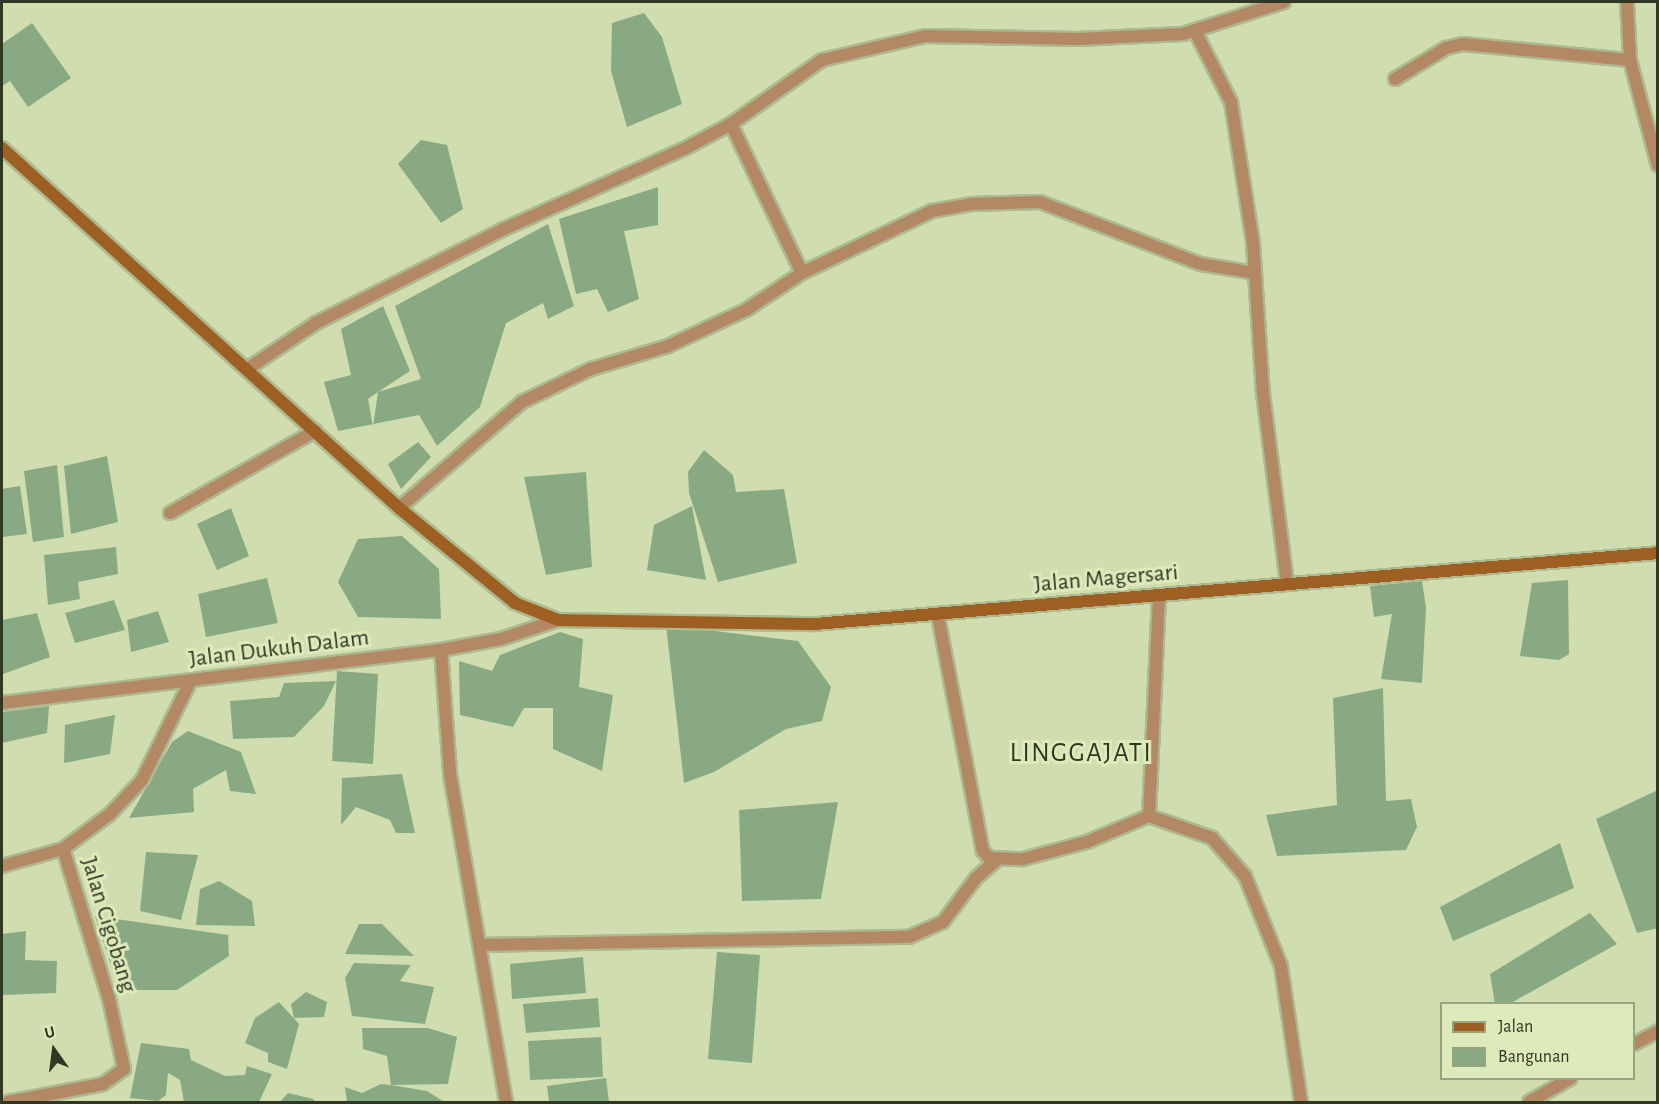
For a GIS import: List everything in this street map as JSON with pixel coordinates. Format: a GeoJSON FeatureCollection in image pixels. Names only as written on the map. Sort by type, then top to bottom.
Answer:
{"type":"FeatureCollection","features":[{"type":"Feature","properties":{"kind":"street"},"geometry":{"type":"LineString","coordinates":[[249,368],[316,323],[731,124],[822,60],[909,39],[936,35],[1078,39],[1195,31],[1284,2]]}},
{"type":"Feature","properties":{"kind":"street"},"geometry":{"type":"LineString","coordinates":[[1627,2],[1630,60],[1652,131],[1658,165]]}},
{"type":"Feature","properties":{"kind":"street"},"geometry":{"type":"LineString","coordinates":[[1195,31],[1231,102],[1255,273],[1263,393],[1287,584]]}},
{"type":"Feature","properties":{"kind":"street"},"geometry":{"type":"LineString","coordinates":[[1395,79],[1446,48],[1463,44],[1630,60]]}},
{"type":"Feature","properties":{"kind":"street"},"geometry":{"type":"LineString","coordinates":[[731,124],[802,273]]}},
{"type":"Feature","properties":{"kind":"street","name":"Jalan Magersari"},"geometry":{"type":"LineString","coordinates":[[2,148],[249,368],[399,508],[515,603],[558,620],[747,626],[938,616],[1658,553]]}},
{"type":"Feature","properties":{"kind":"street"},"geometry":{"type":"LineString","coordinates":[[399,508],[522,402],[591,369],[668,346],[736,315],[802,273],[932,211],[971,204],[1040,202],[1202,264],[1255,273]]}},
{"type":"Feature","properties":{"kind":"street"},"geometry":{"type":"LineString","coordinates":[[170,513],[315,431]]}},
{"type":"Feature","properties":{"kind":"street"},"geometry":{"type":"LineString","coordinates":[[1149,816],[1159,596]]}},
{"type":"Feature","properties":{"kind":"street"},"geometry":{"type":"LineString","coordinates":[[938,616],[982,851],[998,860],[1023,859],[1087,842],[1149,816],[1212,838],[1245,876],[1281,966],[1301,1102]]}},
{"type":"Feature","properties":{"kind":"street","name":"Jalan Dukuh Dalam"},"geometry":{"type":"LineString","coordinates":[[2,703],[441,650],[501,639],[558,620]]}},
{"type":"Feature","properties":{"kind":"street"},"geometry":{"type":"LineString","coordinates":[[441,650],[450,774],[506,1102]]}},
{"type":"Feature","properties":{"kind":"street","name":"Jalan Cigobang"},"geometry":{"type":"LineString","coordinates":[[8,1102],[103,1084],[124,1069],[109,999],[63,849],[110,814],[142,780],[191,680]]}},
{"type":"Feature","properties":{"kind":"street"},"geometry":{"type":"LineString","coordinates":[[2,866],[63,849]]}},
{"type":"Feature","properties":{"kind":"street"},"geometry":{"type":"LineString","coordinates":[[479,945],[909,937],[943,922],[976,878],[998,860]]}},
{"type":"Feature","properties":{"kind":"street"},"geometry":{"type":"LineString","coordinates":[[1635,1043],[1658,1031]]}},
{"type":"Feature","properties":{"kind":"street"},"geometry":{"type":"LineString","coordinates":[[1529,1102],[1568,1080]]}},
{"type":"Feature","properties":{"kind":"building"},"geometry":{"type":"Polygon","coordinates":[[[644,13],[662,37],[682,104],[627,127],[611,71],[612,23],[644,13]]]}},
{"type":"Feature","properties":{"kind":"building"},"geometry":{"type":"Polygon","coordinates":[[[32,23],[71,78],[28,107],[10,81],[2,86],[2,44],[32,23]]]}},
{"type":"Feature","properties":{"kind":"building"},"geometry":{"type":"Polygon","coordinates":[[[421,140],[447,145],[463,209],[441,223],[398,164],[421,140]]]}},
{"type":"Feature","properties":{"kind":"building"},"geometry":{"type":"Polygon","coordinates":[[[658,187],[658,225],[624,231],[639,299],[608,312],[597,289],[576,294],[559,219],[658,187]]]}},
{"type":"Feature","properties":{"kind":"building"},"geometry":{"type":"Polygon","coordinates":[[[548,224],[574,306],[548,319],[543,303],[506,323],[480,407],[437,446],[419,415],[373,424],[378,392],[421,379],[395,306],[548,224]]]}},
{"type":"Feature","properties":{"kind":"building"},"geometry":{"type":"Polygon","coordinates":[[[383,306],[410,371],[368,399],[372,424],[338,431],[324,382],[351,375],[341,329],[383,306]]]}},
{"type":"Feature","properties":{"kind":"building"},"geometry":{"type":"Polygon","coordinates":[[[418,442],[431,457],[401,489],[388,464],[418,442]]]}},
{"type":"Feature","properties":{"kind":"building"},"geometry":{"type":"Polygon","coordinates":[[[704,450],[733,475],[736,492],[784,489],[797,563],[718,582],[689,493],[688,472],[704,450]]]}},
{"type":"Feature","properties":{"kind":"building"},"geometry":{"type":"Polygon","coordinates":[[[107,456],[118,522],[71,534],[64,466],[107,456]]]}},
{"type":"Feature","properties":{"kind":"building"},"geometry":{"type":"Polygon","coordinates":[[[57,465],[64,537],[33,542],[24,471],[57,465]]]}},
{"type":"Feature","properties":{"kind":"building"},"geometry":{"type":"Polygon","coordinates":[[[586,472],[592,567],[546,575],[524,477],[586,472]]]}},
{"type":"Feature","properties":{"kind":"building"},"geometry":{"type":"Polygon","coordinates":[[[20,486],[27,534],[2,537],[2,489],[20,486]]]}},
{"type":"Feature","properties":{"kind":"building"},"geometry":{"type":"Polygon","coordinates":[[[692,506],[706,580],[647,570],[654,525],[692,506]]]}},
{"type":"Feature","properties":{"kind":"building"},"geometry":{"type":"Polygon","coordinates":[[[231,508],[249,556],[217,570],[197,524],[231,508]]]}},
{"type":"Feature","properties":{"kind":"building"},"geometry":{"type":"Polygon","coordinates":[[[402,536],[439,569],[441,619],[358,617],[338,582],[358,539],[402,536]]]}},
{"type":"Feature","properties":{"kind":"building"},"geometry":{"type":"Polygon","coordinates":[[[116,547],[118,574],[78,582],[80,599],[48,605],[44,555],[116,547]]]}},
{"type":"Feature","properties":{"kind":"building"},"geometry":{"type":"Polygon","coordinates":[[[267,578],[278,623],[206,637],[198,594],[267,578]]]}},
{"type":"Feature","properties":{"kind":"building"},"geometry":{"type":"Polygon","coordinates":[[[1568,580],[1569,654],[1559,660],[1520,656],[1532,583],[1568,580]]]}},
{"type":"Feature","properties":{"kind":"building"},"geometry":{"type":"Polygon","coordinates":[[[1422,581],[1426,608],[1422,683],[1381,679],[1392,614],[1374,617],[1370,586],[1422,581]]]}},
{"type":"Feature","properties":{"kind":"building"},"geometry":{"type":"Polygon","coordinates":[[[114,600],[125,630],[75,643],[65,613],[114,600]]]}},
{"type":"Feature","properties":{"kind":"building"},"geometry":{"type":"Polygon","coordinates":[[[158,611],[169,642],[131,652],[127,620],[158,611]]]}},
{"type":"Feature","properties":{"kind":"building"},"geometry":{"type":"Polygon","coordinates":[[[37,613],[50,657],[3,674],[2,620],[37,613]]]}},
{"type":"Feature","properties":{"kind":"building"},"geometry":{"type":"Polygon","coordinates":[[[666,625],[798,641],[831,687],[822,721],[786,729],[714,772],[684,783],[666,625]]]}},
{"type":"Feature","properties":{"kind":"building"},"geometry":{"type":"Polygon","coordinates":[[[560,632],[583,639],[579,687],[613,695],[602,771],[553,749],[553,708],[524,708],[513,727],[460,715],[459,661],[492,671],[500,655],[560,632]]]}},
{"type":"Feature","properties":{"kind":"building"},"geometry":{"type":"Polygon","coordinates":[[[337,671],[378,674],[373,764],[332,761],[337,671]]]}},
{"type":"Feature","properties":{"kind":"building"},"geometry":{"type":"Polygon","coordinates":[[[336,681],[324,706],[294,737],[233,739],[230,701],[279,697],[284,683],[336,681]]]}},
{"type":"Feature","properties":{"kind":"building"},"geometry":{"type":"Polygon","coordinates":[[[1383,688],[1386,801],[1411,799],[1417,827],[1406,850],[1277,856],[1266,815],[1337,805],[1333,698],[1383,688]]]}},
{"type":"Feature","properties":{"kind":"building"},"geometry":{"type":"Polygon","coordinates":[[[49,706],[47,733],[2,743],[2,712],[49,706]]]}},
{"type":"Feature","properties":{"kind":"building"},"geometry":{"type":"Polygon","coordinates":[[[115,715],[110,754],[64,763],[65,725],[115,715]]]}},
{"type":"Feature","properties":{"kind":"building"},"geometry":{"type":"Polygon","coordinates":[[[188,731],[241,752],[256,794],[230,791],[226,770],[193,789],[194,812],[129,818],[172,742],[188,731]]]}},
{"type":"Feature","properties":{"kind":"building"},"geometry":{"type":"Polygon","coordinates":[[[402,774],[415,833],[396,833],[390,820],[356,807],[341,825],[342,778],[402,774]]]}},
{"type":"Feature","properties":{"kind":"building"},"geometry":{"type":"Polygon","coordinates":[[[1658,790],[1658,928],[1637,933],[1596,819],[1658,790]]]}},
{"type":"Feature","properties":{"kind":"building"},"geometry":{"type":"Polygon","coordinates":[[[838,802],[821,899],[742,901],[739,810],[838,802]]]}},
{"type":"Feature","properties":{"kind":"building"},"geometry":{"type":"Polygon","coordinates":[[[1560,843],[1574,888],[1453,941],[1440,907],[1560,843]]]}},
{"type":"Feature","properties":{"kind":"building"},"geometry":{"type":"Polygon","coordinates":[[[146,852],[198,855],[181,920],[140,911],[146,852]]]}},
{"type":"Feature","properties":{"kind":"building"},"geometry":{"type":"Polygon","coordinates":[[[219,881],[252,901],[255,926],[196,925],[200,889],[219,881]]]}},
{"type":"Feature","properties":{"kind":"building"},"geometry":{"type":"Polygon","coordinates":[[[1590,913],[1617,944],[1513,1002],[1495,1002],[1490,974],[1590,913]]]}},
{"type":"Feature","properties":{"kind":"building"},"geometry":{"type":"Polygon","coordinates":[[[95,916],[228,935],[229,956],[177,990],[119,990],[95,916]]]}},
{"type":"Feature","properties":{"kind":"building"},"geometry":{"type":"Polygon","coordinates":[[[359,924],[382,924],[414,956],[345,954],[359,924]]]}},
{"type":"Feature","properties":{"kind":"building"},"geometry":{"type":"Polygon","coordinates":[[[26,931],[25,960],[57,961],[56,993],[2,995],[2,934],[26,931]]]}},
{"type":"Feature","properties":{"kind":"building"},"geometry":{"type":"Polygon","coordinates":[[[717,952],[760,955],[752,1063],[708,1059],[717,952]]]}},
{"type":"Feature","properties":{"kind":"building"},"geometry":{"type":"Polygon","coordinates":[[[583,957],[586,993],[512,999],[510,964],[583,957]]]}},
{"type":"Feature","properties":{"kind":"building"},"geometry":{"type":"Polygon","coordinates":[[[354,963],[411,965],[400,981],[434,987],[425,1024],[352,1016],[345,978],[354,963]]]}},
{"type":"Feature","properties":{"kind":"building"},"geometry":{"type":"Polygon","coordinates":[[[306,992],[327,1002],[324,1017],[294,1018],[291,1004],[306,992]]]}},
{"type":"Feature","properties":{"kind":"building"},"geometry":{"type":"Polygon","coordinates":[[[598,998],[600,1027],[526,1033],[523,1004],[598,998]]]}},
{"type":"Feature","properties":{"kind":"building"},"geometry":{"type":"Polygon","coordinates":[[[279,1002],[299,1024],[287,1069],[268,1062],[268,1053],[245,1043],[255,1018],[279,1002]]]}},
{"type":"Feature","properties":{"kind":"building"},"geometry":{"type":"Polygon","coordinates":[[[362,1028],[428,1028],[457,1037],[448,1084],[391,1085],[387,1056],[363,1049],[362,1028]]]}},
{"type":"Feature","properties":{"kind":"building"},"geometry":{"type":"Polygon","coordinates":[[[601,1037],[603,1077],[530,1080],[528,1041],[601,1037]]]}},
{"type":"Feature","properties":{"kind":"building"},"geometry":{"type":"Polygon","coordinates":[[[141,1043],[189,1049],[191,1060],[225,1076],[245,1075],[247,1066],[272,1074],[259,1102],[184,1102],[180,1080],[168,1073],[166,1095],[158,1101],[130,1098],[141,1043]]]}},
{"type":"Feature","properties":{"kind":"building"},"geometry":{"type":"Polygon","coordinates":[[[606,1078],[609,1102],[549,1102],[547,1086],[606,1078]]]}},
{"type":"Feature","properties":{"kind":"building"},"geometry":{"type":"Polygon","coordinates":[[[381,1084],[427,1091],[444,1102],[347,1102],[345,1087],[362,1093],[381,1084]]]}},
{"type":"Feature","properties":{"kind":"building"},"geometry":{"type":"Polygon","coordinates":[[[288,1093],[313,1099],[316,1102],[280,1102],[288,1093]]]}},
{"type":"Feature","properties":{"kind":"district","name":"LINGGAJATI"},"geometry":{"type":"Point","coordinates":[1081,753]}}]}
